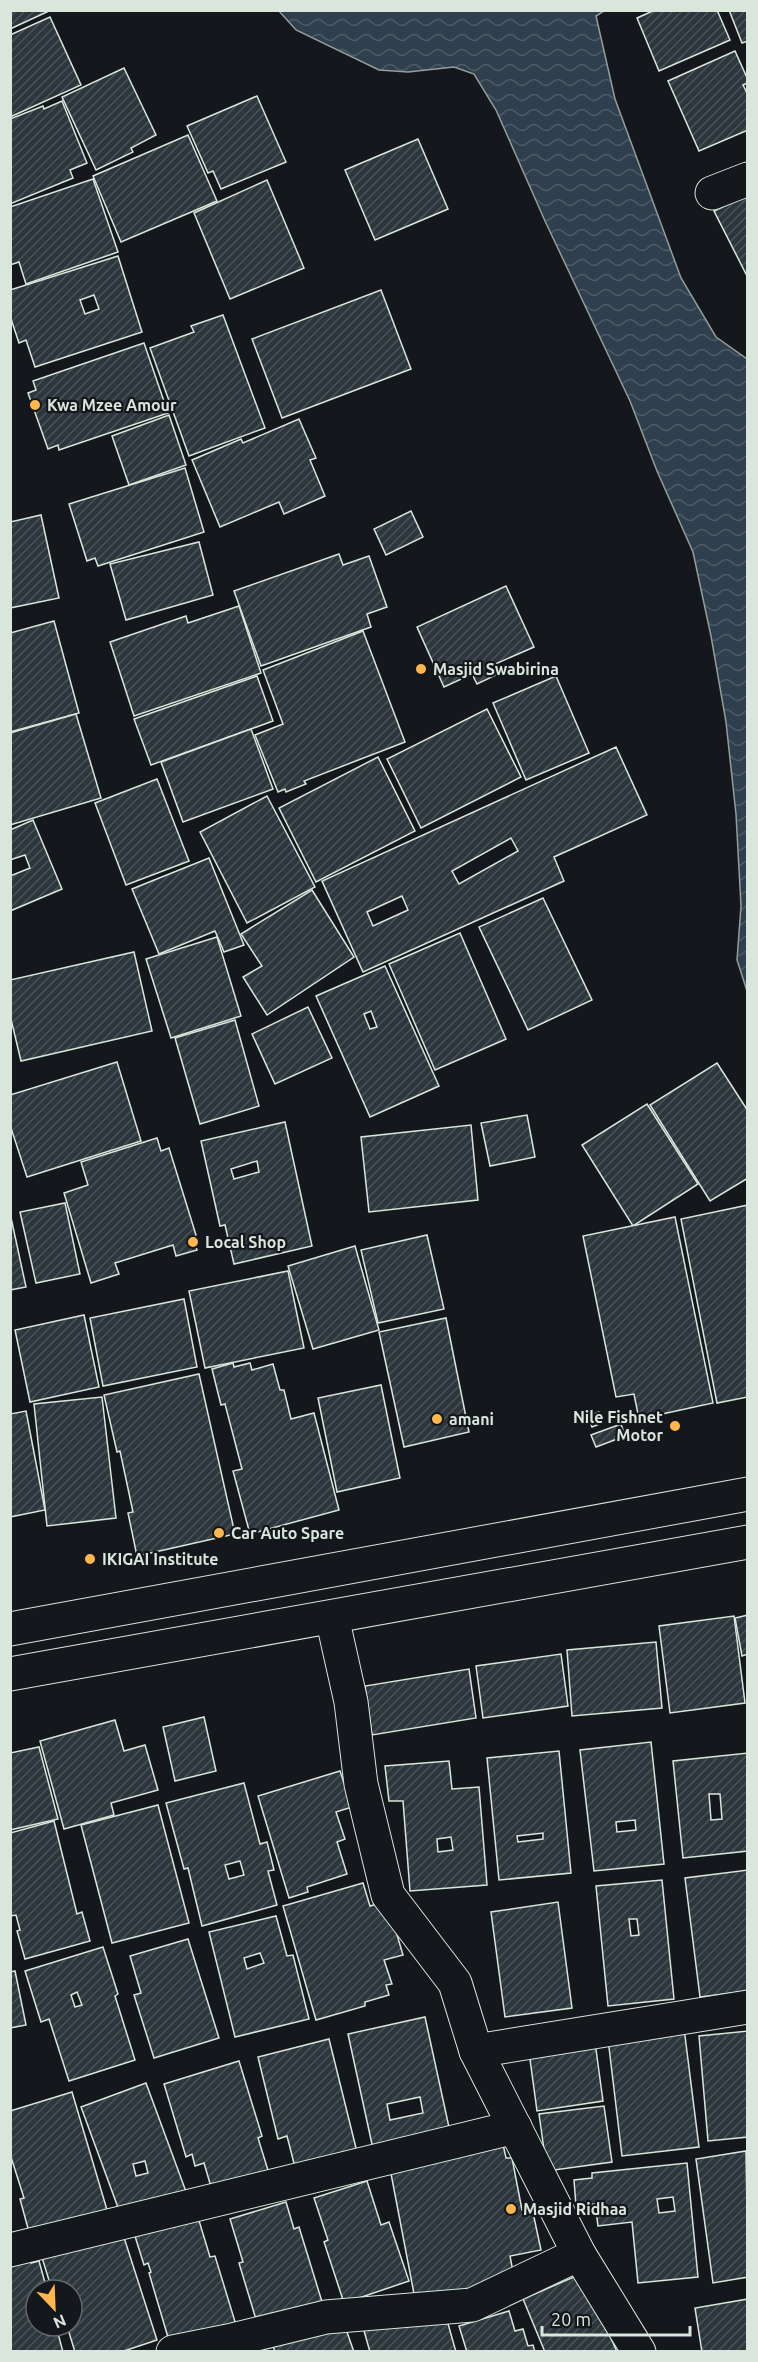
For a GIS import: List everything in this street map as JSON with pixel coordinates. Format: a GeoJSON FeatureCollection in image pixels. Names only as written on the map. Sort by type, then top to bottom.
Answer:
{"type":"FeatureCollection","features":[{"type":"Feature","properties":{"kind":"street"},"geometry":{"type":"LineString","coordinates":[[712,193],[747,179]]}},
{"type":"Feature","properties":{"kind":"street"},"geometry":{"type":"LineString","coordinates":[[10,1629],[747,1494]]}},
{"type":"Feature","properties":{"kind":"street"},"geometry":{"type":"LineString","coordinates":[[10,1674],[747,1542]]}},
{"type":"Feature","properties":{"kind":"street"},"geometry":{"type":"LineString","coordinates":[[332,1617],[351,1702],[361,1784],[388,1895],[455,1983],[476,2051],[579,2254],[639,2352]]}},
{"type":"Feature","properties":{"kind":"street"},"geometry":{"type":"LineString","coordinates":[[476,2051],[747,2007]]}},
{"type":"Feature","properties":{"kind":"street"},"geometry":{"type":"LineString","coordinates":[[10,2250],[515,2127]]}},
{"type":"Feature","properties":{"kind":"street"},"geometry":{"type":"LineString","coordinates":[[173,2352],[326,2317],[472,2305],[579,2254]]}},
{"type":"Feature","properties":{"kind":"water"},"geometry":{"type":"Polygon","coordinates":[[[279,11],[604,11],[596,16],[615,99],[681,278],[716,337],[747,359],[747,991],[737,960],[741,906],[736,814],[726,722],[693,552],[657,471],[630,401],[545,221],[496,110],[474,74],[454,67],[408,72],[379,70],[296,30],[279,11]]]}},
{"type":"Feature","properties":{"kind":"building"},"geometry":{"type":"Polygon","coordinates":[[[10,10],[49,10],[49,11],[10,29],[10,10]]]}},
{"type":"Feature","properties":{"kind":"building"},"geometry":{"type":"Polygon","coordinates":[[[655,10],[717,10],[730,40],[659,71],[637,18],[655,10]]]}},
{"type":"Feature","properties":{"kind":"building"},"geometry":{"type":"Polygon","coordinates":[[[729,10],[748,10],[748,41],[742,43],[729,10]]]}},
{"type":"Feature","properties":{"kind":"building"},"geometry":{"type":"Polygon","coordinates":[[[50,17],[81,85],[10,117],[10,35],[50,17]]]}},
{"type":"Feature","properties":{"kind":"building"},"geometry":{"type":"Polygon","coordinates":[[[735,51],[748,80],[748,83],[743,85],[748,95],[748,130],[699,151],[668,81],[735,51]]]}},
{"type":"Feature","properties":{"kind":"building"},"geometry":{"type":"Polygon","coordinates":[[[124,68],[156,135],[131,148],[133,152],[96,170],[62,97],[124,68]]]}},
{"type":"Feature","properties":{"kind":"building"},"geometry":{"type":"Polygon","coordinates":[[[257,96],[286,162],[221,189],[213,171],[208,173],[187,126],[257,96]]]}},
{"type":"Feature","properties":{"kind":"building"},"geometry":{"type":"Polygon","coordinates":[[[62,101],[87,163],[70,170],[73,178],[10,204],[10,119],[62,101]]]}},
{"type":"Feature","properties":{"kind":"building"},"geometry":{"type":"Polygon","coordinates":[[[188,135],[217,201],[121,242],[93,176],[188,135]]]}},
{"type":"Feature","properties":{"kind":"building"},"geometry":{"type":"Polygon","coordinates":[[[418,139],[448,209],[375,240],[345,170],[418,139]]]}},
{"type":"Feature","properties":{"kind":"building"},"geometry":{"type":"Polygon","coordinates":[[[93,179],[118,252],[26,284],[19,262],[10,265],[10,207],[93,179]]]}},
{"type":"Feature","properties":{"kind":"building"},"geometry":{"type":"Polygon","coordinates":[[[267,180],[304,268],[230,299],[194,213],[267,180]]]}},
{"type":"Feature","properties":{"kind":"building"},"geometry":{"type":"Polygon","coordinates":[[[748,195],[748,278],[714,211],[748,195]]]}},
{"type":"Feature","properties":{"kind":"building"},"geometry":{"type":"Polygon","coordinates":[[[118,256],[142,332],[35,367],[26,340],[19,343],[10,316],[10,290],[118,256]],[[94,295],[80,300],[85,314],[99,309],[94,295]]]}},
{"type":"Feature","properties":{"kind":"building"},"geometry":{"type":"Polygon","coordinates":[[[381,290],[411,369],[282,418],[252,339],[381,290]]]}},
{"type":"Feature","properties":{"kind":"building"},"geometry":{"type":"Polygon","coordinates":[[[223,315],[265,428],[189,456],[150,348],[194,332],[191,326],[223,315]]]}},
{"type":"Feature","properties":{"kind":"building"},"geometry":{"type":"Polygon","coordinates":[[[144,343],[168,413],[59,450],[58,445],[48,449],[28,393],[36,390],[33,381],[144,343]]]}},
{"type":"Feature","properties":{"kind":"building"},"geometry":{"type":"Polygon","coordinates":[[[169,415],[186,465],[129,485],[112,436],[169,415]]]}},
{"type":"Feature","properties":{"kind":"building"},"geometry":{"type":"Polygon","coordinates":[[[299,419],[316,458],[310,460],[325,496],[284,514],[279,502],[220,527],[192,460],[241,439],[243,443],[299,419]]]}},
{"type":"Feature","properties":{"kind":"building"},"geometry":{"type":"Polygon","coordinates":[[[185,468],[204,532],[98,566],[95,558],[87,561],[69,504],[185,468]]]}},
{"type":"Feature","properties":{"kind":"building"},"geometry":{"type":"Polygon","coordinates":[[[411,511],[423,537],[386,555],[374,529],[411,511]]]}},
{"type":"Feature","properties":{"kind":"building"},"geometry":{"type":"Polygon","coordinates":[[[41,515],[59,598],[10,608],[10,522],[41,515]]]}},
{"type":"Feature","properties":{"kind":"building"},"geometry":{"type":"Polygon","coordinates":[[[199,542],[213,595],[126,620],[110,564],[199,542]]]}},
{"type":"Feature","properties":{"kind":"building"},"geometry":{"type":"Polygon","coordinates":[[[339,554],[343,565],[369,556],[387,607],[367,614],[371,627],[261,666],[234,591],[339,554]]]}},
{"type":"Feature","properties":{"kind":"building"},"geometry":{"type":"Polygon","coordinates":[[[506,586],[534,647],[493,665],[498,674],[477,684],[472,674],[444,687],[417,627],[506,586]]]}},
{"type":"Feature","properties":{"kind":"building"},"geometry":{"type":"Polygon","coordinates":[[[239,606],[261,673],[134,716],[110,642],[186,616],[188,623],[239,606]]]}},
{"type":"Feature","properties":{"kind":"building"},"geometry":{"type":"Polygon","coordinates":[[[54,621],[79,713],[10,732],[10,633],[54,621]]]}},
{"type":"Feature","properties":{"kind":"building"},"geometry":{"type":"Polygon","coordinates":[[[363,631],[405,742],[304,781],[306,784],[286,792],[285,789],[278,792],[255,735],[283,724],[263,670],[363,631]]]}},
{"type":"Feature","properties":{"kind":"building"},"geometry":{"type":"Polygon","coordinates":[[[257,676],[273,721],[151,765],[134,719],[257,676]]]}},
{"type":"Feature","properties":{"kind":"building"},"geometry":{"type":"Polygon","coordinates":[[[556,676],[589,753],[526,780],[493,703],[556,676]]]}},
{"type":"Feature","properties":{"kind":"building"},"geometry":{"type":"Polygon","coordinates":[[[487,709],[521,777],[421,828],[387,759],[487,709]]]}},
{"type":"Feature","properties":{"kind":"building"},"geometry":{"type":"Polygon","coordinates":[[[76,714],[101,798],[10,825],[10,733],[76,714]]]}},
{"type":"Feature","properties":{"kind":"building"},"geometry":{"type":"Polygon","coordinates":[[[251,729],[273,789],[183,822],[161,762],[251,729]]]}},
{"type":"Feature","properties":{"kind":"building"},"geometry":{"type":"Polygon","coordinates":[[[616,747],[647,815],[554,857],[564,881],[363,972],[322,881],[616,747]],[[511,838],[452,871],[459,884],[518,851],[511,838]],[[402,896],[367,912],[373,926],[408,910],[402,896]]]}},
{"type":"Feature","properties":{"kind":"building"},"geometry":{"type":"Polygon","coordinates":[[[378,757],[415,831],[316,882],[279,808],[378,757]]]}},
{"type":"Feature","properties":{"kind":"building"},"geometry":{"type":"Polygon","coordinates":[[[157,779],[189,861],[126,885],[95,803],[157,779]]]}},
{"type":"Feature","properties":{"kind":"building"},"geometry":{"type":"Polygon","coordinates":[[[267,796],[315,887],[247,923],[200,832],[267,796]]]}},
{"type":"Feature","properties":{"kind":"building"},"geometry":{"type":"Polygon","coordinates":[[[33,820],[62,889],[10,911],[10,876],[30,868],[25,855],[10,860],[10,830],[33,820]]]}},
{"type":"Feature","properties":{"kind":"building"},"geometry":{"type":"Polygon","coordinates":[[[209,858],[244,945],[224,952],[215,931],[159,954],[132,889],[209,858]]]}},
{"type":"Feature","properties":{"kind":"building"},"geometry":{"type":"Polygon","coordinates":[[[312,890],[354,957],[267,1015],[243,977],[262,966],[241,934],[312,890]]]}},
{"type":"Feature","properties":{"kind":"building"},"geometry":{"type":"Polygon","coordinates":[[[543,898],[592,1000],[528,1030],[479,927],[543,898]]]}},
{"type":"Feature","properties":{"kind":"building"},"geometry":{"type":"Polygon","coordinates":[[[460,933],[506,1039],[435,1070],[389,964],[460,933]]]}},
{"type":"Feature","properties":{"kind":"building"},"geometry":{"type":"Polygon","coordinates":[[[217,937],[241,1016],[171,1038],[146,959],[217,937]]]}},
{"type":"Feature","properties":{"kind":"building"},"geometry":{"type":"Polygon","coordinates":[[[134,952],[152,1031],[21,1061],[10,1015],[10,980],[134,952]]]}},
{"type":"Feature","properties":{"kind":"building"},"geometry":{"type":"Polygon","coordinates":[[[385,966],[439,1086],[370,1117],[316,996],[385,966]],[[371,1011],[364,1014],[370,1029],[377,1027],[371,1011]]]}},
{"type":"Feature","properties":{"kind":"building"},"geometry":{"type":"Polygon","coordinates":[[[308,1007],[332,1058],[275,1084],[252,1034],[308,1007]]]}},
{"type":"Feature","properties":{"kind":"building"},"geometry":{"type":"Polygon","coordinates":[[[235,1020],[259,1106],[200,1124],[175,1038],[235,1020]]]}},
{"type":"Feature","properties":{"kind":"building"},"geometry":{"type":"Polygon","coordinates":[[[117,1062],[141,1141],[27,1177],[10,1125],[10,1095],[117,1062]]]}},
{"type":"Feature","properties":{"kind":"building"},"geometry":{"type":"Polygon","coordinates":[[[717,1063],[748,1111],[748,1178],[710,1201],[650,1105],[717,1063]]]}},
{"type":"Feature","properties":{"kind":"building"},"geometry":{"type":"Polygon","coordinates":[[[647,1104],[698,1184],[633,1226],[582,1145],[647,1104]]]}},
{"type":"Feature","properties":{"kind":"building"},"geometry":{"type":"Polygon","coordinates":[[[527,1115],[535,1157],[490,1166],[481,1123],[527,1115]]]}},
{"type":"Feature","properties":{"kind":"building"},"geometry":{"type":"Polygon","coordinates":[[[285,1122],[312,1246],[234,1264],[225,1225],[220,1226],[201,1141],[285,1122]],[[257,1161],[231,1169],[234,1179],[259,1172],[257,1161]]]}},
{"type":"Feature","properties":{"kind":"building"},"geometry":{"type":"Polygon","coordinates":[[[471,1125],[478,1200],[369,1212],[361,1137],[471,1125]]]}},
{"type":"Feature","properties":{"kind":"building"},"geometry":{"type":"Polygon","coordinates":[[[157,1138],[161,1151],[169,1148],[196,1235],[193,1237],[197,1250],[176,1256],[173,1245],[115,1263],[119,1274],[91,1283],[64,1193],[88,1185],[81,1162],[157,1138]]]}},
{"type":"Feature","properties":{"kind":"building"},"geometry":{"type":"Polygon","coordinates":[[[65,1203],[80,1274],[36,1283],[20,1212],[65,1203]]]}},
{"type":"Feature","properties":{"kind":"building"},"geometry":{"type":"Polygon","coordinates":[[[748,1205],[748,1397],[717,1403],[681,1219],[748,1205]]]}},
{"type":"Feature","properties":{"kind":"building"},"geometry":{"type":"Polygon","coordinates":[[[10,1213],[26,1287],[10,1290],[10,1213]]]}},
{"type":"Feature","properties":{"kind":"building"},"geometry":{"type":"Polygon","coordinates":[[[675,1217],[713,1403],[639,1419],[634,1394],[616,1397],[583,1236],[675,1217]]]}},
{"type":"Feature","properties":{"kind":"building"},"geometry":{"type":"Polygon","coordinates":[[[427,1235],[444,1309],[378,1323],[361,1250],[427,1235]]]}},
{"type":"Feature","properties":{"kind":"building"},"geometry":{"type":"Polygon","coordinates":[[[355,1246],[379,1330],[313,1349],[288,1266],[355,1246]]]}},
{"type":"Feature","properties":{"kind":"building"},"geometry":{"type":"Polygon","coordinates":[[[288,1271],[304,1348],[205,1368],[189,1291],[288,1271]]]}},
{"type":"Feature","properties":{"kind":"building"},"geometry":{"type":"Polygon","coordinates":[[[184,1299],[197,1367],[103,1386],[90,1318],[184,1299]]]}},
{"type":"Feature","properties":{"kind":"building"},"geometry":{"type":"Polygon","coordinates":[[[84,1315],[99,1387],[30,1402],[15,1330],[84,1315]]]}},
{"type":"Feature","properties":{"kind":"building"},"geometry":{"type":"Polygon","coordinates":[[[446,1318],[469,1432],[404,1447],[379,1332],[446,1318]]]}},
{"type":"Feature","properties":{"kind":"building"},"geometry":{"type":"Polygon","coordinates":[[[233,1363],[234,1367],[250,1363],[252,1370],[273,1364],[280,1390],[284,1390],[291,1419],[314,1413],[339,1510],[250,1534],[233,1471],[242,1469],[225,1404],[221,1405],[212,1369],[233,1363]]]}},
{"type":"Feature","properties":{"kind":"building"},"geometry":{"type":"Polygon","coordinates":[[[199,1374],[235,1534],[137,1556],[128,1513],[133,1512],[120,1451],[117,1452],[104,1395],[199,1374]]]}},
{"type":"Feature","properties":{"kind":"building"},"geometry":{"type":"Polygon","coordinates":[[[381,1385],[400,1478],[337,1492],[318,1398],[381,1385]]]}},
{"type":"Feature","properties":{"kind":"building"},"geometry":{"type":"Polygon","coordinates":[[[102,1397],[116,1518],[47,1526],[34,1404],[102,1397]]]}},
{"type":"Feature","properties":{"kind":"building"},"geometry":{"type":"Polygon","coordinates":[[[26,1411],[45,1510],[10,1517],[10,1414],[26,1411]]]}},
{"type":"Feature","properties":{"kind":"building"},"geometry":{"type":"Polygon","coordinates":[[[599,1412],[602,1423],[592,1427],[588,1416],[599,1412]]]}},
{"type":"Feature","properties":{"kind":"building"},"geometry":{"type":"Polygon","coordinates":[[[621,1424],[625,1436],[596,1447],[591,1435],[621,1424]]]}},
{"type":"Feature","properties":{"kind":"building"},"geometry":{"type":"Polygon","coordinates":[[[748,1615],[748,1654],[742,1656],[735,1618],[748,1615]]]}},
{"type":"Feature","properties":{"kind":"building"},"geometry":{"type":"Polygon","coordinates":[[[734,1616],[745,1703],[670,1713],[659,1626],[734,1616]]]}},
{"type":"Feature","properties":{"kind":"building"},"geometry":{"type":"Polygon","coordinates":[[[656,1642],[662,1708],[572,1716],[567,1650],[656,1642]]]}},
{"type":"Feature","properties":{"kind":"building"},"geometry":{"type":"Polygon","coordinates":[[[561,1654],[568,1706],[483,1718],[476,1666],[561,1654]]]}},
{"type":"Feature","properties":{"kind":"building"},"geometry":{"type":"Polygon","coordinates":[[[469,1669],[476,1718],[372,1735],[365,1686],[469,1669]]]}},
{"type":"Feature","properties":{"kind":"building"},"geometry":{"type":"Polygon","coordinates":[[[204,1717],[216,1771],[175,1781],[163,1727],[204,1717]]]}},
{"type":"Feature","properties":{"kind":"building"},"geometry":{"type":"Polygon","coordinates":[[[115,1720],[124,1751],[145,1745],[158,1790],[111,1803],[114,1815],[64,1829],[40,1741],[115,1720]]]}},
{"type":"Feature","properties":{"kind":"building"},"geometry":{"type":"Polygon","coordinates":[[[651,1742],[664,1864],[594,1871],[580,1750],[651,1742]],[[635,1820],[616,1822],[617,1832],[636,1830],[635,1820]]]}},
{"type":"Feature","properties":{"kind":"building"},"geometry":{"type":"Polygon","coordinates":[[[39,1747],[58,1819],[10,1830],[10,1753],[39,1747]]]}},
{"type":"Feature","properties":{"kind":"building"},"geometry":{"type":"Polygon","coordinates":[[[559,1751],[571,1873],[499,1880],[487,1758],[559,1751]],[[543,1833],[517,1836],[518,1842],[543,1839],[543,1833]]]}},
{"type":"Feature","properties":{"kind":"building"},"geometry":{"type":"Polygon","coordinates":[[[748,1753],[748,1851],[683,1858],[673,1761],[748,1753]],[[709,1794],[711,1820],[722,1819],[720,1794],[709,1794]]]}},
{"type":"Feature","properties":{"kind":"building"},"geometry":{"type":"Polygon","coordinates":[[[449,1761],[452,1789],[479,1787],[487,1885],[410,1891],[403,1801],[389,1801],[385,1766],[449,1761]],[[451,1837],[437,1839],[438,1852],[453,1850],[451,1837]]]}},
{"type":"Feature","properties":{"kind":"building"},"geometry":{"type":"Polygon","coordinates":[[[340,1771],[352,1807],[336,1812],[345,1839],[337,1842],[347,1874],[307,1887],[308,1892],[289,1898],[258,1796],[340,1771]]]}},
{"type":"Feature","properties":{"kind":"building"},"geometry":{"type":"Polygon","coordinates":[[[244,1783],[260,1844],[267,1842],[274,1870],[268,1871],[277,1905],[202,1926],[188,1868],[184,1869],[166,1803],[244,1783]],[[240,1861],[225,1865],[229,1879],[244,1875],[240,1861]]]}},
{"type":"Feature","properties":{"kind":"building"},"geometry":{"type":"Polygon","coordinates":[[[158,1805],[189,1923],[112,1943],[81,1825],[158,1805]]]}},
{"type":"Feature","properties":{"kind":"building"},"geometry":{"type":"Polygon","coordinates":[[[54,1821],[77,1914],[82,1912],[90,1941],[25,1959],[17,1931],[20,1930],[16,1915],[10,1916],[10,1833],[54,1821]]]}},
{"type":"Feature","properties":{"kind":"building"},"geometry":{"type":"Polygon","coordinates":[[[748,1870],[748,1991],[700,1997],[685,1878],[748,1870]]]}},
{"type":"Feature","properties":{"kind":"building"},"geometry":{"type":"Polygon","coordinates":[[[662,1880],[674,1999],[608,2006],[596,1886],[662,1880]],[[629,1919],[631,1936],[639,1935],[637,1919],[629,1919]]]}},
{"type":"Feature","properties":{"kind":"building"},"geometry":{"type":"Polygon","coordinates":[[[363,1883],[370,1906],[387,1901],[403,1955],[384,1960],[392,1984],[386,1985],[389,1995],[365,2002],[365,2006],[316,2020],[283,1906],[363,1883]]]}},
{"type":"Feature","properties":{"kind":"building"},"geometry":{"type":"Polygon","coordinates":[[[558,1902],[572,2008],[505,2017],[491,1912],[558,1902]]]}},
{"type":"Feature","properties":{"kind":"building"},"geometry":{"type":"Polygon","coordinates":[[[276,1916],[287,1956],[293,1955],[309,2019],[235,2037],[209,1932],[276,1916]],[[260,1953],[244,1958],[247,1969],[264,1963],[260,1953]]]}},
{"type":"Feature","properties":{"kind":"building"},"geometry":{"type":"Polygon","coordinates":[[[188,1939],[219,2038],[154,2058],[134,1995],[141,1993],[130,1956],[188,1939]]]}},
{"type":"Feature","properties":{"kind":"building"},"geometry":{"type":"Polygon","coordinates":[[[103,1947],[118,1994],[115,1996],[135,2060],[69,2081],[49,2019],[41,2022],[25,1971],[103,1947]],[[77,1992],[71,1995],[75,2007],[82,2005],[77,1992]]]}},
{"type":"Feature","properties":{"kind":"building"},"geometry":{"type":"Polygon","coordinates":[[[15,1971],[26,2025],[10,2028],[10,1972],[15,1971]]]}},
{"type":"Feature","properties":{"kind":"building"},"geometry":{"type":"Polygon","coordinates":[[[425,2017],[452,2141],[375,2158],[348,2034],[425,2017]],[[420,2097],[387,2104],[390,2120],[423,2113],[420,2097]]]}},
{"type":"Feature","properties":{"kind":"building"},"geometry":{"type":"Polygon","coordinates":[[[684,2028],[699,2147],[622,2156],[608,2039],[684,2028]]]}},
{"type":"Feature","properties":{"kind":"building"},"geometry":{"type":"Polygon","coordinates":[[[748,2031],[748,2137],[708,2141],[699,2036],[748,2031]]]}},
{"type":"Feature","properties":{"kind":"building"},"geometry":{"type":"Polygon","coordinates":[[[329,2039],[359,2160],[297,2175],[287,2136],[278,2139],[258,2057],[329,2039]]]}},
{"type":"Feature","properties":{"kind":"building"},"geometry":{"type":"Polygon","coordinates":[[[595,2042],[603,2101],[537,2111],[529,2052],[595,2042]]]}},
{"type":"Feature","properties":{"kind":"building"},"geometry":{"type":"Polygon","coordinates":[[[239,2061],[262,2136],[258,2138],[271,2180],[214,2197],[204,2163],[195,2166],[192,2154],[186,2157],[164,2084],[239,2061]]]}},
{"type":"Feature","properties":{"kind":"building"},"geometry":{"type":"Polygon","coordinates":[[[146,2083],[188,2197],[123,2221],[81,2107],[146,2083]],[[145,2161],[133,2164],[136,2176],[148,2173],[145,2161]]]}},
{"type":"Feature","properties":{"kind":"building"},"geometry":{"type":"Polygon","coordinates":[[[72,2092],[110,2220],[32,2243],[20,2199],[24,2198],[10,2154],[10,2111],[72,2092]]]}},
{"type":"Feature","properties":{"kind":"building"},"geometry":{"type":"Polygon","coordinates":[[[604,2106],[612,2162],[547,2171],[539,2114],[604,2106]]]}},
{"type":"Feature","properties":{"kind":"building"},"geometry":{"type":"Polygon","coordinates":[[[501,2135],[506,2158],[512,2158],[522,2210],[532,2208],[541,2250],[510,2256],[514,2277],[450,2303],[415,2299],[388,2158],[501,2135]]]}},
{"type":"Feature","properties":{"kind":"building"},"geometry":{"type":"Polygon","coordinates":[[[746,2151],[748,2277],[713,2283],[696,2159],[746,2151]]]}},
{"type":"Feature","properties":{"kind":"building"},"geometry":{"type":"Polygon","coordinates":[[[687,2163],[698,2277],[638,2283],[632,2222],[598,2226],[595,2204],[576,2206],[574,2180],[592,2178],[592,2173],[687,2163]],[[673,2197],[657,2199],[659,2213],[675,2211],[673,2197]]]}},
{"type":"Feature","properties":{"kind":"building"},"geometry":{"type":"Polygon","coordinates":[[[367,2181],[381,2225],[389,2222],[409,2281],[344,2303],[324,2242],[328,2240],[314,2198],[367,2181]]]}},
{"type":"Feature","properties":{"kind":"building"},"geometry":{"type":"Polygon","coordinates":[[[286,2202],[294,2229],[299,2227],[323,2305],[258,2326],[239,2263],[243,2262],[230,2219],[286,2202]]]}},
{"type":"Feature","properties":{"kind":"building"},"geometry":{"type":"Polygon","coordinates":[[[197,2214],[210,2257],[215,2256],[236,2325],[170,2344],[149,2273],[151,2272],[148,2263],[144,2265],[134,2233],[197,2214]]]}},
{"type":"Feature","properties":{"kind":"building"},"geometry":{"type":"Polygon","coordinates":[[[120,2225],[157,2340],[121,2352],[75,2352],[71,2338],[84,2338],[84,2278],[48,2278],[40,2251],[120,2225]]]}},
{"type":"Feature","properties":{"kind":"building"},"geometry":{"type":"Polygon","coordinates":[[[27,2250],[31,2263],[39,2261],[44,2278],[24,2278],[24,2338],[59,2338],[63,2352],[10,2352],[10,2255],[27,2250]]]}},
{"type":"Feature","properties":{"kind":"building"},"geometry":{"type":"Polygon","coordinates":[[[583,2273],[617,2352],[545,2352],[523,2299],[583,2273]]]}},
{"type":"Feature","properties":{"kind":"building"},"geometry":{"type":"Polygon","coordinates":[[[748,2299],[748,2352],[702,2352],[695,2308],[748,2299]]]}},
{"type":"Feature","properties":{"kind":"building"},"geometry":{"type":"Polygon","coordinates":[[[509,2311],[515,2331],[523,2329],[528,2346],[533,2345],[535,2352],[467,2352],[459,2326],[509,2311]]]}},
{"type":"Feature","properties":{"kind":"building"},"geometry":{"type":"Polygon","coordinates":[[[424,2317],[426,2325],[447,2320],[456,2352],[370,2352],[363,2327],[424,2317]]]}},
{"type":"Feature","properties":{"kind":"building"},"geometry":{"type":"Polygon","coordinates":[[[342,2318],[354,2352],[275,2352],[272,2342],[342,2318]]]}},
{"type":"Feature","properties":{"kind":"place","name":"Kwa Mzee Amour"},"geometry":{"type":"Point","coordinates":[35,405]}},
{"type":"Feature","properties":{"kind":"place","name":"Masjid Swabirina"},"geometry":{"type":"Point","coordinates":[421,669]}},
{"type":"Feature","properties":{"kind":"place","name":"Local Shop"},"geometry":{"type":"Point","coordinates":[193,1242]}},
{"type":"Feature","properties":{"kind":"place","name":"amani"},"geometry":{"type":"Point","coordinates":[437,1419]}},
{"type":"Feature","properties":{"kind":"place","name":"Nile Fishnet Motor"},"geometry":{"type":"Point","coordinates":[675,1426]}},
{"type":"Feature","properties":{"kind":"place","name":"Car Auto Spare"},"geometry":{"type":"Point","coordinates":[219,1533]}},
{"type":"Feature","properties":{"kind":"place","name":"IKIGAI Institute"},"geometry":{"type":"Point","coordinates":[90,1559]}},
{"type":"Feature","properties":{"kind":"place","name":"Masjid Ridhaa"},"geometry":{"type":"Point","coordinates":[511,2209]}}]}
